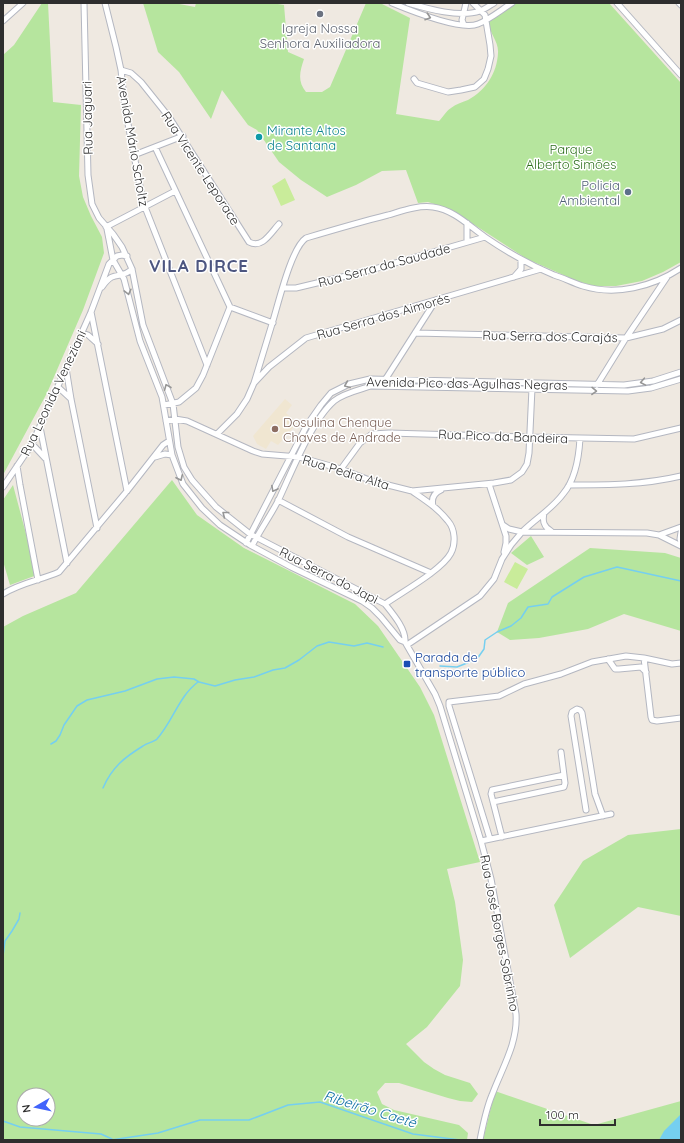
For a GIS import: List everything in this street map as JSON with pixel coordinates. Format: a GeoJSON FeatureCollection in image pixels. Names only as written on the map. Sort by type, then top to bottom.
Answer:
{"type":"FeatureCollection","features":[{"type":"Feature","properties":{"kind":"street"},"geometry":{"type":"LineString","coordinates":[[3,21],[23,3]]}},
{"type":"Feature","properties":{"kind":"street","name":"Rua Jaguari"},"geometry":{"type":"LineString","coordinates":[[84,3],[88,175],[92,204],[99,218],[118,240],[132,269],[143,325],[173,404],[177,439]]}},
{"type":"Feature","properties":{"kind":"street","name":"Avenida Mário Scholtz"},"geometry":{"type":"LineString","coordinates":[[105,3],[121,70],[125,108],[144,208],[207,365]]}},
{"type":"Feature","properties":{"kind":"street"},"geometry":{"type":"LineString","coordinates":[[392,3],[433,18],[470,26],[486,20],[512,3]]}},
{"type":"Feature","properties":{"kind":"street"},"geometry":{"type":"LineString","coordinates":[[410,10],[409,3],[442,11],[463,14],[481,11],[494,3]]}},
{"type":"Feature","properties":{"kind":"street"},"geometry":{"type":"LineString","coordinates":[[464,25],[462,20],[466,3]]}},
{"type":"Feature","properties":{"kind":"street"},"geometry":{"type":"LineString","coordinates":[[414,79],[417,83],[448,92],[475,86],[484,79],[488,70],[491,56],[486,20],[485,15],[473,3]]}},
{"type":"Feature","properties":{"kind":"street"},"geometry":{"type":"LineString","coordinates":[[617,3],[681,75]]}},
{"type":"Feature","properties":{"kind":"street","name":"Rua Vicente Leporace"},"geometry":{"type":"LineString","coordinates":[[121,70],[131,73],[141,82],[169,117],[249,242],[254,245],[261,244],[279,224]]}},
{"type":"Feature","properties":{"kind":"street"},"geometry":{"type":"LineString","coordinates":[[134,155],[182,136]]}},
{"type":"Feature","properties":{"kind":"street"},"geometry":{"type":"LineString","coordinates":[[155,147],[230,306],[272,322]]}},
{"type":"Feature","properties":{"kind":"street"},"geometry":{"type":"LineString","coordinates":[[107,228],[175,191]]}},
{"type":"Feature","properties":{"kind":"street"},"geometry":{"type":"LineString","coordinates":[[254,383],[282,288],[299,246],[306,238],[369,220],[422,207],[447,211],[521,260],[580,286],[601,290],[634,288],[667,277],[681,268]]}},
{"type":"Feature","properties":{"kind":"street"},"geometry":{"type":"LineString","coordinates":[[467,223],[467,242]]}},
{"type":"Feature","properties":{"kind":"street","name":"Rua Jaguari"},"geometry":{"type":"LineString","coordinates":[[107,228],[113,260],[124,279],[140,341],[164,405],[169,441]]}},
{"type":"Feature","properties":{"kind":"street","name":"Rua Serra da Saudade"},"geometry":{"type":"LineString","coordinates":[[282,288],[296,288],[370,270],[485,237]]}},
{"type":"Feature","properties":{"kind":"street"},"geometry":{"type":"LineString","coordinates":[[98,295],[109,264],[117,256],[127,256]]}},
{"type":"Feature","properties":{"kind":"street"},"geometry":{"type":"LineString","coordinates":[[512,278],[520,271],[521,260]]}},
{"type":"Feature","properties":{"kind":"street"},"geometry":{"type":"LineString","coordinates":[[98,295],[107,280],[111,277],[126,274],[132,269]]}},
{"type":"Feature","properties":{"kind":"street","name":"Rua Serra dos Aimorés"},"geometry":{"type":"LineString","coordinates":[[217,434],[237,414],[247,399],[254,383],[269,367],[306,338],[541,269]]}},
{"type":"Feature","properties":{"kind":"street"},"geometry":{"type":"LineString","coordinates":[[597,385],[626,338],[667,277]]}},
{"type":"Feature","properties":{"kind":"street","name":"Rua Leonida Veneziani"},"geometry":{"type":"LineString","coordinates":[[3,487],[32,444],[98,295]]}},
{"type":"Feature","properties":{"kind":"street"},"geometry":{"type":"LineString","coordinates":[[385,380],[436,300]]}},
{"type":"Feature","properties":{"kind":"street"},"geometry":{"type":"LineString","coordinates":[[164,405],[173,404],[185,399],[196,388],[204,375],[230,306]]}},
{"type":"Feature","properties":{"kind":"street"},"geometry":{"type":"LineString","coordinates":[[91,312],[128,491]]}},
{"type":"Feature","properties":{"kind":"street","name":"Rua Serra dos Carajás"},"geometry":{"type":"LineString","coordinates":[[415,333],[626,338],[663,329],[681,320]]}},
{"type":"Feature","properties":{"kind":"street"},"geometry":{"type":"LineString","coordinates":[[82,333],[88,335],[98,344]]}},
{"type":"Feature","properties":{"kind":"street"},"geometry":{"type":"LineString","coordinates":[[66,368],[97,528]]}},
{"type":"Feature","properties":{"kind":"street","name":"Avenida Pico das Agulhas Negras"},"geometry":{"type":"LineString","coordinates":[[246,542],[291,456],[320,405],[331,393],[349,384],[370,379],[597,385],[633,384],[653,381],[681,372]]}},
{"type":"Feature","properties":{"kind":"street","name":"Avenida Pico das Agulhas Negras"},"geometry":{"type":"LineString","coordinates":[[252,546],[278,500],[313,429],[327,408],[335,400],[352,392],[371,386],[628,391],[650,388],[681,379]]}},
{"type":"Feature","properties":{"kind":"street"},"geometry":{"type":"LineString","coordinates":[[412,491],[489,484],[511,480],[522,472],[527,464],[529,453],[532,383]]}},
{"type":"Feature","properties":{"kind":"street"},"geometry":{"type":"LineString","coordinates":[[58,387],[71,399]]}},
{"type":"Feature","properties":{"kind":"street","name":"Rua Pedra Alta"},"geometry":{"type":"LineString","coordinates":[[166,421],[175,419],[192,422],[262,454],[299,457],[372,481],[412,491]]}},
{"type":"Feature","properties":{"kind":"street"},"geometry":{"type":"LineString","coordinates":[[40,426],[67,563]]}},
{"type":"Feature","properties":{"kind":"street","name":"Rua Pico da Bandeira"},"geometry":{"type":"LineString","coordinates":[[341,470],[360,443],[372,434],[389,433],[634,439],[681,428]]}},
{"type":"Feature","properties":{"kind":"street"},"geometry":{"type":"LineString","coordinates":[[502,559],[522,532],[564,494],[574,475],[580,449],[580,438]]}},
{"type":"Feature","properties":{"kind":"street","name":"Rua Serra do Japi"},"geometry":{"type":"LineString","coordinates":[[169,441],[176,470],[182,484],[202,508],[220,525],[252,546],[291,567],[362,601],[372,608],[400,640],[406,643],[406,637],[396,618],[385,604],[256,538],[216,507],[192,480],[184,467],[180,456],[177,439]]}},
{"type":"Feature","properties":{"kind":"street"},"geometry":{"type":"LineString","coordinates":[[3,594],[22,585],[60,572],[128,491],[164,445],[169,441]]}},
{"type":"Feature","properties":{"kind":"street"},"geometry":{"type":"LineString","coordinates":[[32,444],[46,459]]}},
{"type":"Feature","properties":{"kind":"street"},"geometry":{"type":"LineString","coordinates":[[154,458],[165,454],[172,455]]}},
{"type":"Feature","properties":{"kind":"street"},"geometry":{"type":"LineString","coordinates":[[18,466],[20,485],[38,580]]}},
{"type":"Feature","properties":{"kind":"street"},"geometry":{"type":"LineString","coordinates":[[126,476],[129,479],[137,479]]}},
{"type":"Feature","properties":{"kind":"street"},"geometry":{"type":"LineString","coordinates":[[569,485],[624,485],[659,481],[681,476]]}},
{"type":"Feature","properties":{"kind":"street"},"geometry":{"type":"LineString","coordinates":[[10,478],[20,485]]}},
{"type":"Feature","properties":{"kind":"street"},"geometry":{"type":"LineString","coordinates":[[406,643],[480,596],[494,579],[502,559],[506,536],[489,484]]}},
{"type":"Feature","properties":{"kind":"street"},"geometry":{"type":"LineString","coordinates":[[433,506],[432,501],[434,494],[445,488]]}},
{"type":"Feature","properties":{"kind":"street"},"geometry":{"type":"LineString","coordinates":[[385,604],[431,573],[451,552],[455,535],[449,522],[433,506],[412,491]]}},
{"type":"Feature","properties":{"kind":"street"},"geometry":{"type":"LineString","coordinates":[[278,500],[348,537],[431,573]]}},
{"type":"Feature","properties":{"kind":"street"},"geometry":{"type":"LineString","coordinates":[[93,511],[107,516]]}},
{"type":"Feature","properties":{"kind":"street"},"geometry":{"type":"LineString","coordinates":[[544,513],[543,524],[552,532]]}},
{"type":"Feature","properties":{"kind":"street"},"geometry":{"type":"LineString","coordinates":[[502,525],[509,530],[522,532],[647,533],[659,535],[681,546]]}},
{"type":"Feature","properties":{"kind":"street"},"geometry":{"type":"LineString","coordinates":[[659,535],[681,527]]}},
{"type":"Feature","properties":{"kind":"street"},"geometry":{"type":"LineString","coordinates":[[681,532],[681,542]]}},
{"type":"Feature","properties":{"kind":"street"},"geometry":{"type":"LineString","coordinates":[[64,548],[68,550],[78,550]]}},
{"type":"Feature","properties":{"kind":"street","name":"Rua José Borges Sobrinho"},"geometry":{"type":"LineString","coordinates":[[406,643],[435,694],[440,706],[481,840],[497,910],[516,1014],[516,1035],[491,1097],[480,1140]]}},
{"type":"Feature","properties":{"kind":"street"},"geometry":{"type":"LineString","coordinates":[[490,839],[449,702],[499,696],[524,684],[561,674],[592,662],[626,656],[681,664]]}},
{"type":"Feature","properties":{"kind":"street"},"geometry":{"type":"LineString","coordinates":[[644,658],[652,720],[657,721],[681,718]]}},
{"type":"Feature","properties":{"kind":"street"},"geometry":{"type":"LineString","coordinates":[[608,659],[615,669],[619,670],[641,667],[646,672]]}},
{"type":"Feature","properties":{"kind":"street"},"geometry":{"type":"LineString","coordinates":[[586,810],[571,716],[572,712],[577,709],[582,712],[595,794],[603,816]]}},
{"type":"Feature","properties":{"kind":"street"},"geometry":{"type":"LineString","coordinates":[[493,802],[562,789],[565,785],[561,752]]}},
{"type":"Feature","properties":{"kind":"street"},"geometry":{"type":"LineString","coordinates":[[502,837],[491,794],[492,790],[564,774]]}},
{"type":"Feature","properties":{"kind":"street"},"geometry":{"type":"LineString","coordinates":[[584,796],[595,794]]}},
{"type":"Feature","properties":{"kind":"street","name":"Rua José Borges Sobrinho"},"geometry":{"type":"LineString","coordinates":[[481,840],[611,814]]}},
{"type":"Feature","properties":{"kind":"shaded area","name":"Dosulina Chenque Chaves de Andrade"},"geometry":{"type":"Polygon","coordinates":[[[285,399],[292,405],[286,413],[297,423],[278,445],[271,441],[266,449],[257,444],[253,436],[285,399]]]}},
{"type":"Feature","properties":{"kind":"green space"},"geometry":{"type":"Polygon","coordinates":[[[42,3],[48,3],[53,102],[81,105],[79,176],[83,197],[102,237],[104,253],[83,310],[47,393],[3,475],[3,55],[14,45],[42,3]]]}},
{"type":"Feature","properties":{"kind":"green space","name":"Parque Alberto Simões"},"geometry":{"type":"Polygon","coordinates":[[[143,3],[174,3],[195,7],[196,3],[272,3],[284,5],[288,52],[304,59],[300,76],[301,84],[306,92],[322,92],[330,87],[366,3],[380,3],[410,18],[396,114],[439,121],[449,109],[468,100],[480,91],[493,74],[498,49],[490,29],[490,19],[515,3],[609,3],[681,83],[681,262],[642,281],[616,286],[594,286],[577,281],[527,259],[450,209],[428,202],[418,203],[406,170],[382,171],[356,185],[327,197],[301,180],[279,162],[257,130],[248,125],[222,90],[211,119],[179,72],[158,52],[143,3]]]}},
{"type":"Feature","properties":{"kind":"green space"},"geometry":{"type":"Polygon","coordinates":[[[285,178],[295,200],[281,206],[272,186],[285,178]]]}},
{"type":"Feature","properties":{"kind":"green space"},"geometry":{"type":"Polygon","coordinates":[[[172,480],[197,515],[244,548],[355,604],[378,626],[420,687],[434,715],[480,862],[447,869],[455,902],[463,960],[460,986],[427,1027],[406,1044],[424,1062],[434,1069],[445,1075],[470,1083],[478,1094],[472,1102],[460,1101],[399,1083],[385,1083],[377,1092],[382,1104],[394,1110],[459,1125],[468,1133],[467,1140],[3,1140],[3,627],[23,616],[76,593],[172,480]]]}},
{"type":"Feature","properties":{"kind":"green space"},"geometry":{"type":"Polygon","coordinates":[[[13,485],[37,575],[10,585],[3,561],[3,500],[13,485]]]}},
{"type":"Feature","properties":{"kind":"green space"},"geometry":{"type":"Polygon","coordinates":[[[531,536],[544,557],[527,565],[511,553],[531,536]]]}},
{"type":"Feature","properties":{"kind":"green space"},"geometry":{"type":"Polygon","coordinates":[[[590,548],[665,553],[681,558],[681,631],[624,614],[588,629],[539,638],[510,640],[497,632],[508,603],[590,548]]]}},
{"type":"Feature","properties":{"kind":"green space"},"geometry":{"type":"Polygon","coordinates":[[[515,562],[528,569],[517,589],[504,582],[515,562]]]}},
{"type":"Feature","properties":{"kind":"green space"},"geometry":{"type":"Polygon","coordinates":[[[681,829],[681,916],[638,907],[570,958],[554,905],[583,861],[628,835],[681,829]]]}},
{"type":"Feature","properties":{"kind":"green space"},"geometry":{"type":"Polygon","coordinates":[[[495,1091],[594,1125],[681,1101],[681,1140],[483,1140],[495,1091]]]}},
{"type":"Feature","properties":{"kind":"water"},"geometry":{"type":"Polygon","coordinates":[[[681,1114],[681,1140],[659,1140],[664,1131],[681,1114]]]}},
{"type":"Feature","properties":{"kind":"waterway"},"geometry":{"type":"LineString","coordinates":[[440,666],[457,667],[477,659],[484,649],[485,640],[497,632],[511,626],[521,618],[528,607],[548,604],[552,597],[584,577],[617,567],[681,581]]}},
{"type":"Feature","properties":{"kind":"waterway"},"geometry":{"type":"LineString","coordinates":[[51,744],[56,741],[64,725],[77,706],[87,700],[125,691],[157,679],[174,677],[194,679],[199,682],[215,686],[285,668],[299,660],[317,646],[329,642],[354,646],[367,643],[383,647]]}},
{"type":"Feature","properties":{"kind":"waterway"},"geometry":{"type":"LineString","coordinates":[[103,788],[115,768],[120,763],[136,750],[157,739],[163,732],[186,694],[198,682]]}},
{"type":"Feature","properties":{"kind":"waterway"},"geometry":{"type":"LineString","coordinates":[[3,956],[5,941],[19,919],[20,913]]}},
{"type":"Feature","properties":{"kind":"waterway","name":"Ribeirão Caeté"},"geometry":{"type":"LineString","coordinates":[[111,1140],[158,1133],[200,1120],[249,1120],[288,1105],[320,1102],[413,1134],[460,1140]]}},
{"type":"Feature","properties":{"kind":"waterway"},"geometry":{"type":"LineString","coordinates":[[3,1121],[20,1127],[101,1134],[112,1139]]}},
{"type":"Feature","properties":{"kind":"place","name":"Igreja Nossa Senhora Auxiliadora"},"geometry":{"type":"Point","coordinates":[320,14]}},
{"type":"Feature","properties":{"kind":"place","name":"Mirante Altos de Santana"},"geometry":{"type":"Point","coordinates":[259,137]}},
{"type":"Feature","properties":{"kind":"place","name":"Policia Ambiental"},"geometry":{"type":"Point","coordinates":[628,192]}},
{"type":"Feature","properties":{"kind":"place","name":"Dosulina Chenque Chaves de Andrade"},"geometry":{"type":"Point","coordinates":[275,429]}},
{"type":"Feature","properties":{"kind":"place","name":"Parada de transporte público"},"geometry":{"type":"Point","coordinates":[407,664]}},
{"type":"Feature","properties":{"kind":"district","name":"VILA DIRCE"},"geometry":{"type":"Point","coordinates":[199,266]}}]}
